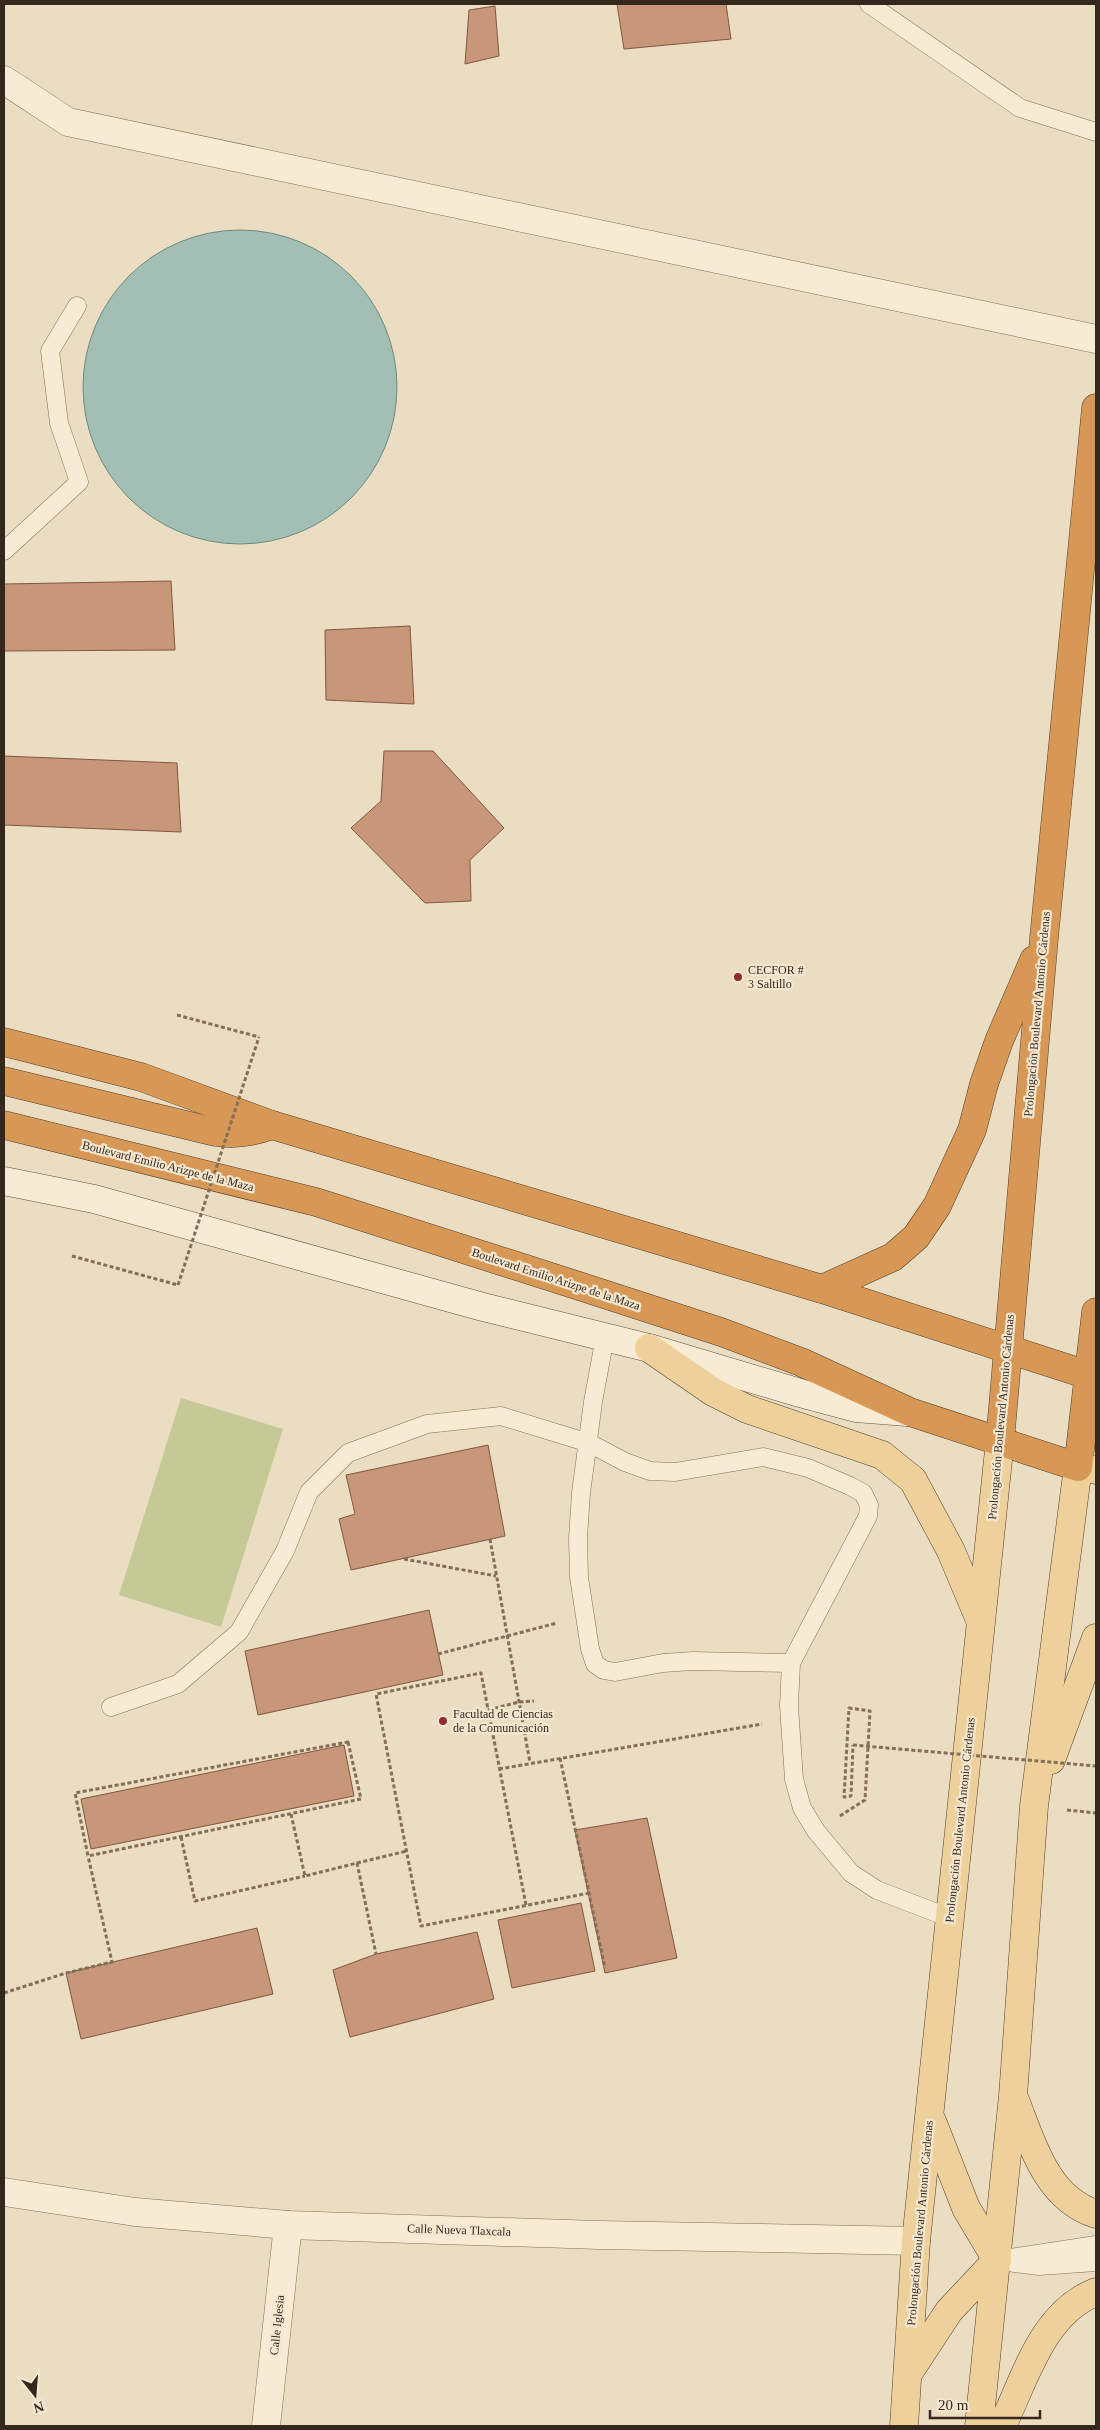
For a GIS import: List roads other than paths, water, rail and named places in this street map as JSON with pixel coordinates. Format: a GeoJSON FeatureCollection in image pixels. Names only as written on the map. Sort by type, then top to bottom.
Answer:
{"type":"FeatureCollection","features":[{"type":"Feature","properties":{"kind":"highway","name":"Prolongación Boulevard Antonio Cárdenas"},"geometry":{"type":"LineString","coordinates":[[1000,1441],[1044,938],[1096,408]]}},
{"type":"Feature","properties":{"kind":"highway"},"geometry":{"type":"LineString","coordinates":[[822,1289],[893,1257],[916,1237],[936,1206],[972,1130],[984,1084],[999,1041],[1044,938]]}},
{"type":"Feature","properties":{"kind":"highway"},"geometry":{"type":"LineString","coordinates":[[4,1042],[141,1077],[272,1125],[822,1289],[1007,1347],[1092,1376]]}},
{"type":"Feature","properties":{"kind":"highway"},"geometry":{"type":"LineString","coordinates":[[4,1081],[215,1132],[231,1134],[249,1132],[272,1125]]}},
{"type":"Feature","properties":{"kind":"highway","name":"Boulevard Emilio Arizpe de la Maza"},"geometry":{"type":"LineString","coordinates":[[4,1125],[335,1208],[721,1332],[802,1362],[910,1412],[1087,1469]]}},
{"type":"Feature","properties":{"kind":"highway"},"geometry":{"type":"LineString","coordinates":[[1087,1469],[1096,1312]]}},
{"type":"Feature","properties":{"kind":"main road"},"geometry":{"type":"LineString","coordinates":[[649,1348],[713,1392],[747,1409],[882,1455],[913,1480],[951,1551],[981,1622]]}},
{"type":"Feature","properties":{"kind":"main road","name":"Prolongación Boulevard Antonio Cárdenas"},"geometry":{"type":"LineString","coordinates":[[904,2426],[916,2241],[1000,1441]]}},
{"type":"Feature","properties":{"kind":"main road"},"geometry":{"type":"LineString","coordinates":[[980,2426],[1013,2096],[1034,1806],[1087,1469]]}},
{"type":"Feature","properties":{"kind":"main road"},"geometry":{"type":"LineString","coordinates":[[1034,1806],[1096,1638]]}},
{"type":"Feature","properties":{"kind":"main road"},"geometry":{"type":"LineString","coordinates":[[1013,2096],[1038,2156],[1054,2185],[1070,2201],[1096,2214]]}},
{"type":"Feature","properties":{"kind":"main road"},"geometry":{"type":"LineString","coordinates":[[929,2112],[946,2161],[966,2208],[997,2260]]}},
{"type":"Feature","properties":{"kind":"main road"},"geometry":{"type":"LineString","coordinates":[[907,2375],[949,2311],[997,2260]]}},
{"type":"Feature","properties":{"kind":"main road"},"geometry":{"type":"LineString","coordinates":[[1002,2426],[1024,2376],[1056,2322],[1072,2306],[1096,2292]]}},
{"type":"Feature","properties":{"kind":"street"},"geometry":{"type":"LineString","coordinates":[[4,80],[68,122],[1096,339]]}},
{"type":"Feature","properties":{"kind":"street"},"geometry":{"type":"LineString","coordinates":[[4,1181],[94,1199],[483,1307],[649,1348],[856,1408],[910,1412]]}},
{"type":"Feature","properties":{"kind":"street","name":"Calle Nueva Tlaxcala"},"geometry":{"type":"LineString","coordinates":[[4,2192],[135,2212],[288,2225],[589,2235],[916,2241]]}},
{"type":"Feature","properties":{"kind":"street","name":"Calle Iglesia"},"geometry":{"type":"LineString","coordinates":[[266,2426],[288,2225]]}},
{"type":"Feature","properties":{"kind":"lane"},"geometry":{"type":"LineString","coordinates":[[869,4],[1020,108],[1096,132]]}},
{"type":"Feature","properties":{"kind":"lane"},"geometry":{"type":"LineString","coordinates":[[4,551],[79,482],[59,423],[50,351],[78,306]]}},
{"type":"Feature","properties":{"kind":"lane"},"geometry":{"type":"LineString","coordinates":[[605,1337],[593,1402],[581,1493],[578,1538],[579,1577],[592,1656],[595,1664],[604,1670],[615,1672],[663,1663],[693,1661],[791,1663]]}},
{"type":"Feature","properties":{"kind":"lane"},"geometry":{"type":"LineString","coordinates":[[111,1707],[178,1684],[239,1632],[286,1551],[310,1492],[348,1453],[427,1424],[501,1416],[589,1443],[625,1462],[650,1471],[675,1472],[763,1457],[808,1468],[863,1493],[869,1505],[868,1516],[791,1663],[789,1706],[794,1779],[802,1808],[816,1830],[852,1872],[876,1890],[950,1918]]}},
{"type":"Feature","properties":{"kind":"lane"},"geometry":{"type":"LineString","coordinates":[[997,2260],[1096,2245]]}},
{"type":"Feature","properties":{"kind":"lane"},"geometry":{"type":"LineString","coordinates":[[997,2260],[1039,2266],[1096,2262]]}},
{"type":"Feature","properties":{"kind":"water"},"geometry":{"type":"Polygon","coordinates":[[[225,230],[255,230],[286,236],[314,248],[340,265],[362,287],[379,313],[391,341],[397,372],[397,402],[391,433],[379,461],[362,487],[340,509],[314,526],[286,538],[255,544],[225,544],[194,538],[166,526],[140,509],[118,487],[101,461],[89,433],[83,402],[83,372],[89,341],[101,313],[118,287],[140,265],[166,248],[194,236],[225,230]]]}},
{"type":"Feature","properties":{"kind":"place","name":"CECFOR # 3 Saltillo"},"geometry":{"type":"Point","coordinates":[738,977]}},
{"type":"Feature","properties":{"kind":"place","name":"Facultad de Ciencias de la Comunicación"},"geometry":{"type":"Point","coordinates":[443,1721]}}]}
